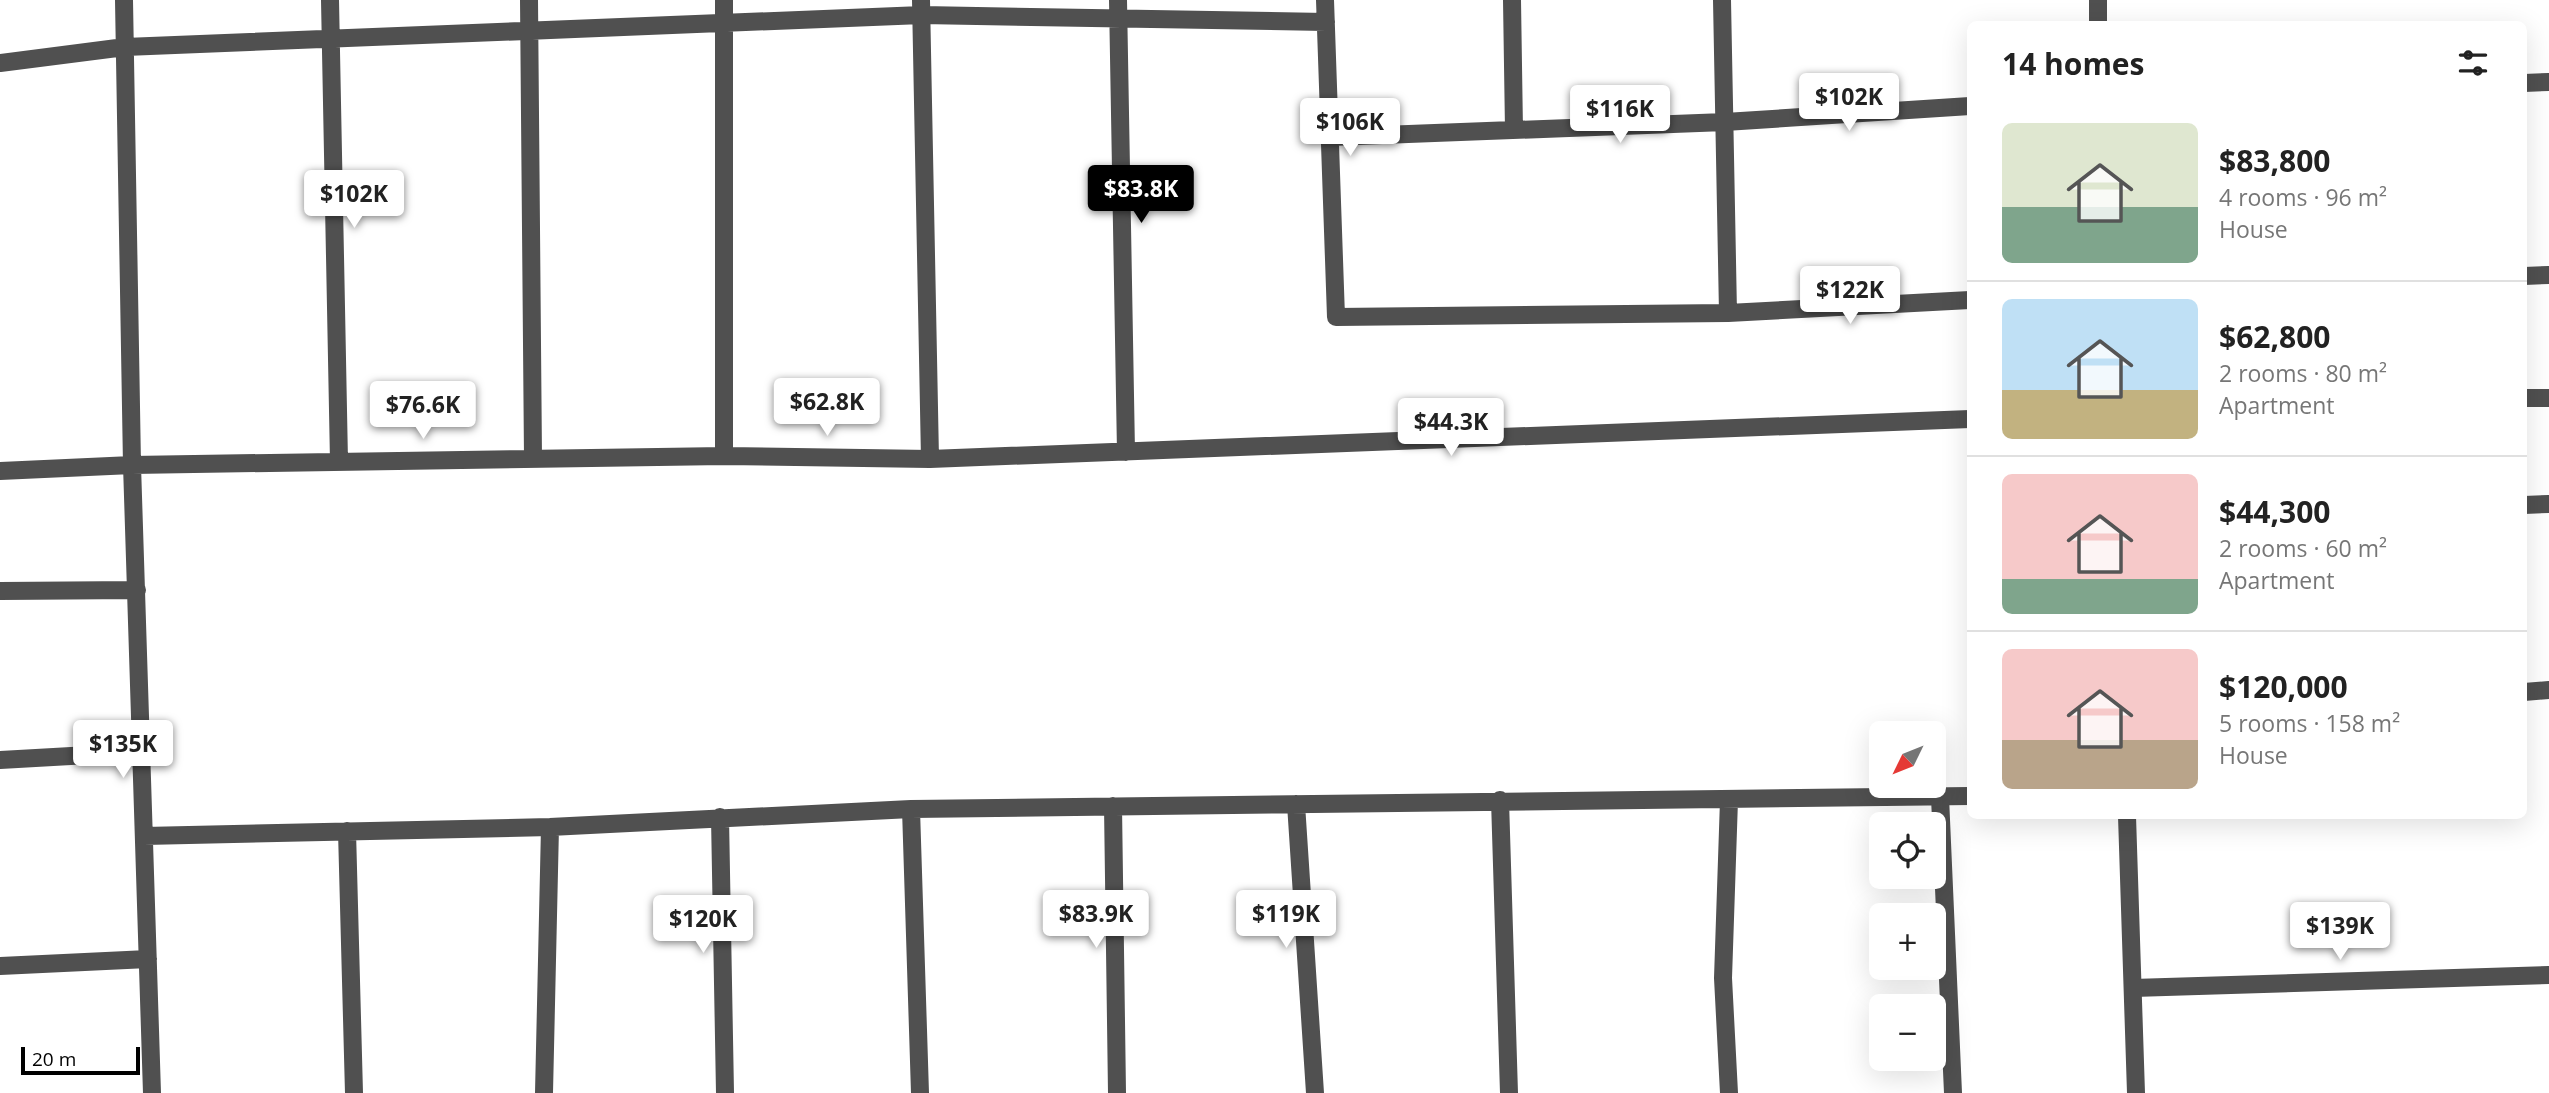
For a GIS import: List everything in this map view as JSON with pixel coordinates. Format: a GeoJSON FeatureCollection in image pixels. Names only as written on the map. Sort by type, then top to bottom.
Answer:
{"type":"FeatureCollection","features":[{"type":"Feature","properties":{"kind":"street"},"geometry":{"type":"LineString","coordinates":[[124,0],[132,465],[152,1093]]}},
{"type":"Feature","properties":{"kind":"street"},"geometry":{"type":"LineString","coordinates":[[330,0],[339,461]]}},
{"type":"Feature","properties":{"kind":"street"},"geometry":{"type":"LineString","coordinates":[[529,0],[533,458]]}},
{"type":"Feature","properties":{"kind":"street"},"geometry":{"type":"LineString","coordinates":[[724,0],[724,456]]}},
{"type":"Feature","properties":{"kind":"street"},"geometry":{"type":"LineString","coordinates":[[1325,0],[1336,317],[1728,313],[1967,300]]}},
{"type":"Feature","properties":{"kind":"street"},"geometry":{"type":"LineString","coordinates":[[1511,0],[1514,130]]}},
{"type":"Feature","properties":{"kind":"street"},"geometry":{"type":"LineString","coordinates":[[1722,0],[1728,313]]}},
{"type":"Feature","properties":{"kind":"street"},"geometry":{"type":"LineString","coordinates":[[2098,0],[2098,21]]}},
{"type":"Feature","properties":{"kind":"street"},"geometry":{"type":"LineString","coordinates":[[0,63],[125,47],[724,23],[922,8],[1118,9],[1325,22]]}},
{"type":"Feature","properties":{"kind":"street"},"geometry":{"type":"LineString","coordinates":[[922,8],[930,459]]}},
{"type":"Feature","properties":{"kind":"street"},"geometry":{"type":"LineString","coordinates":[[1118,9],[1126,452]]}},
{"type":"Feature","properties":{"kind":"street"},"geometry":{"type":"LineString","coordinates":[[2527,83],[2549,82]]}},
{"type":"Feature","properties":{"kind":"street"},"geometry":{"type":"LineString","coordinates":[[1330,137],[1725,122],[1967,106]]}},
{"type":"Feature","properties":{"kind":"street"},"geometry":{"type":"LineString","coordinates":[[2527,276],[2549,275]]}},
{"type":"Feature","properties":{"kind":"street"},"geometry":{"type":"LineString","coordinates":[[2527,398],[2549,398]]}},
{"type":"Feature","properties":{"kind":"street"},"geometry":{"type":"LineString","coordinates":[[0,471],[132,465],[533,458],[724,456],[930,459],[1967,419]]}},
{"type":"Feature","properties":{"kind":"street"},"geometry":{"type":"LineString","coordinates":[[2527,505],[2549,504]]}},
{"type":"Feature","properties":{"kind":"street"},"geometry":{"type":"LineString","coordinates":[[0,591],[137,590]]}},
{"type":"Feature","properties":{"kind":"street"},"geometry":{"type":"LineString","coordinates":[[2527,692],[2549,690]]}},
{"type":"Feature","properties":{"kind":"street"},"geometry":{"type":"LineString","coordinates":[[0,760],[142,752]]}},
{"type":"Feature","properties":{"kind":"street"},"geometry":{"type":"LineString","coordinates":[[1946,797],[1967,796]]}},
{"type":"Feature","properties":{"kind":"street"},"geometry":{"type":"LineString","coordinates":[[144,836],[550,827],[911,809],[1500,800],[1870,798]]}},
{"type":"Feature","properties":{"kind":"street"},"geometry":{"type":"LineString","coordinates":[[1940,798],[1953,1093]]}},
{"type":"Feature","properties":{"kind":"street"},"geometry":{"type":"LineString","coordinates":[[1500,800],[1509,1093]]}},
{"type":"Feature","properties":{"kind":"street"},"geometry":{"type":"LineString","coordinates":[[1729,800],[1723,978],[1729,1093]]}},
{"type":"Feature","properties":{"kind":"street"},"geometry":{"type":"LineString","coordinates":[[1296,804],[1315,1093]]}},
{"type":"Feature","properties":{"kind":"street"},"geometry":{"type":"LineString","coordinates":[[1113,806],[1118,1093]]}},
{"type":"Feature","properties":{"kind":"street"},"geometry":{"type":"LineString","coordinates":[[911,809],[920,1093]]}},
{"type":"Feature","properties":{"kind":"street"},"geometry":{"type":"LineString","coordinates":[[720,817],[725,1093]]}},
{"type":"Feature","properties":{"kind":"street"},"geometry":{"type":"LineString","coordinates":[[2127,819],[2136,1093]]}},
{"type":"Feature","properties":{"kind":"street"},"geometry":{"type":"LineString","coordinates":[[544,1093],[550,827]]}},
{"type":"Feature","properties":{"kind":"street"},"geometry":{"type":"LineString","coordinates":[[346,831],[354,1093]]}},
{"type":"Feature","properties":{"kind":"street"},"geometry":{"type":"LineString","coordinates":[[0,966],[148,959]]}},
{"type":"Feature","properties":{"kind":"street"},"geometry":{"type":"LineString","coordinates":[[2133,988],[2549,975]]}}]}
